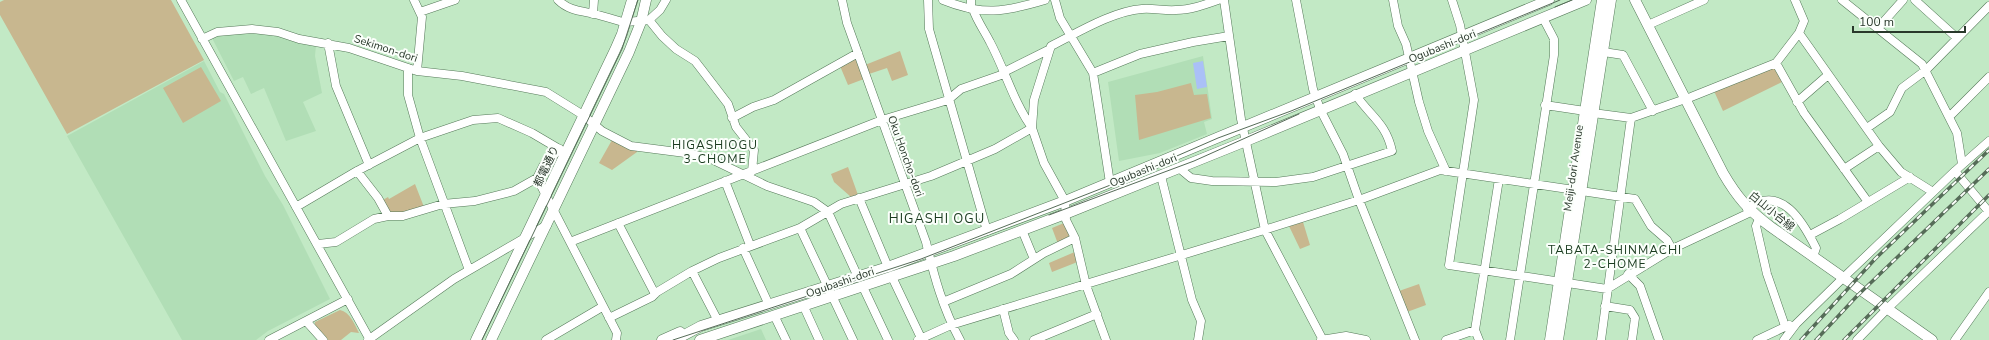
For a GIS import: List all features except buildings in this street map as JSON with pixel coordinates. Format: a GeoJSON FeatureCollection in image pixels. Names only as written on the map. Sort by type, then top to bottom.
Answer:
{"type":"FeatureCollection","features":[{"type":"Feature","properties":{"kind":"main road","name":"都電通り"},"geometry":{"type":"LineString","coordinates":[[476,340],[546,195],[563,151],[583,115],[615,50],[626,23],[632,0]]}},
{"type":"Feature","properties":{"kind":"main road"},"geometry":{"type":"LineString","coordinates":[[491,340],[645,20],[646,0]]}},
{"type":"Feature","properties":{"kind":"main road","name":"Ogubashi-dori"},"geometry":{"type":"LineString","coordinates":[[675,340],[701,326],[888,267],[1065,201],[1243,129],[1549,0]]}},
{"type":"Feature","properties":{"kind":"main road","name":"Ogubashi-dori"},"geometry":{"type":"LineString","coordinates":[[700,340],[931,264],[1065,214],[1161,176],[1355,94],[1586,0]]}},
{"type":"Feature","properties":{"kind":"main road","name":"Meiji-dori Avenue"},"geometry":{"type":"LineString","coordinates":[[1598,51],[1599,17],[1602,0]]}},
{"type":"Feature","properties":{"kind":"main road","name":"白山小台線"},"geometry":{"type":"LineString","coordinates":[[1636,1],[1732,188],[1749,210],[1759,219],[1932,340]]}},
{"type":"Feature","properties":{"kind":"main road","name":"Meiji-dori Avenue"},"geometry":{"type":"LineString","coordinates":[[1550,340],[1562,282],[1598,51],[1610,4]]}},
{"type":"Feature","properties":{"kind":"main road","name":"Meiji-dori Avenue"},"geometry":{"type":"LineString","coordinates":[[1558,340],[1562,282]]}},
{"type":"Feature","properties":{"kind":"main road"},"geometry":{"type":"LineString","coordinates":[[662,340],[688,328],[701,326]]}},
{"type":"Feature","properties":{"kind":"main road"},"geometry":{"type":"LineString","coordinates":[[709,340],[721,332]]}},
{"type":"Feature","properties":{"kind":"street"},"geometry":{"type":"LineString","coordinates":[[181,0],[318,244],[369,340],[469,270],[547,225]]}},
{"type":"Feature","properties":{"kind":"street"},"geometry":{"type":"LineString","coordinates":[[414,0],[422,17],[418,71]]}},
{"type":"Feature","properties":{"kind":"street"},"geometry":{"type":"LineString","coordinates":[[420,12],[455,0]]}},
{"type":"Feature","properties":{"kind":"street"},"geometry":{"type":"LineString","coordinates":[[558,0],[563,5],[577,11],[626,23],[645,20],[660,10],[666,0]]}},
{"type":"Feature","properties":{"kind":"street"},"geometry":{"type":"LineString","coordinates":[[593,14],[594,0]]}},
{"type":"Feature","properties":{"kind":"street","name":"Oku Honcho-dori"},"geometry":{"type":"LineString","coordinates":[[842,0],[858,53],[906,183],[943,302],[951,324],[960,340]]}},
{"type":"Feature","properties":{"kind":"street"},"geometry":{"type":"LineString","coordinates":[[928,0],[929,29],[948,100],[987,231]]}},
{"type":"Feature","properties":{"kind":"street"},"geometry":{"type":"LineString","coordinates":[[943,0],[972,9],[993,12],[1020,8],[1045,0]]}},
{"type":"Feature","properties":{"kind":"street"},"geometry":{"type":"LineString","coordinates":[[971,0],[972,9],[1004,73],[1017,104],[1032,128],[1044,163],[1065,201],[1065,214],[1075,238],[1086,285],[1106,340]]}},
{"type":"Feature","properties":{"kind":"street"},"geometry":{"type":"LineString","coordinates":[[1055,0],[1060,18],[1093,73],[1110,183]]}},
{"type":"Feature","properties":{"kind":"street"},"geometry":{"type":"LineString","coordinates":[[1032,128],[1034,100],[1051,46],[1106,19],[1141,9],[1177,10],[1200,6],[1218,0]]}},
{"type":"Feature","properties":{"kind":"street"},"geometry":{"type":"LineString","coordinates":[[1224,0],[1243,129],[1265,230],[1322,340],[1346,336],[1366,340]]}},
{"type":"Feature","properties":{"kind":"street"},"geometry":{"type":"LineString","coordinates":[[1296,0],[1313,89],[1320,109],[1348,166],[1359,200],[1415,340]]}},
{"type":"Feature","properties":{"kind":"street"},"geometry":{"type":"LineString","coordinates":[[1393,0],[1398,26],[1406,44],[1419,102],[1428,131],[1446,170]]}},
{"type":"Feature","properties":{"kind":"street"},"geometry":{"type":"LineString","coordinates":[[1452,0],[1465,50],[1474,100],[1449,265],[1607,289],[1628,274],[1672,249],[1749,210],[1754,204],[1769,201],[1779,203],[1794,213],[1810,235],[1816,248],[1813,257]]}},
{"type":"Feature","properties":{"kind":"street"},"geometry":{"type":"LineString","coordinates":[[1648,24],[1704,0]]}},
{"type":"Feature","properties":{"kind":"street"},"geometry":{"type":"LineString","coordinates":[[1545,105],[1631,118],[1776,63],[1799,33],[1804,21],[1795,0]]}},
{"type":"Feature","properties":{"kind":"street"},"geometry":{"type":"LineString","coordinates":[[1842,0],[1922,64],[1958,133],[1962,164]]}},
{"type":"Feature","properties":{"kind":"street"},"geometry":{"type":"LineString","coordinates":[[1878,28],[1903,0]]}},
{"type":"Feature","properties":{"kind":"street"},"geometry":{"type":"LineString","coordinates":[[1915,0],[1957,38]]}},
{"type":"Feature","properties":{"kind":"street"},"geometry":{"type":"LineString","coordinates":[[1867,128],[1890,112],[1902,88],[1926,70],[1989,6]]}},
{"type":"Feature","properties":{"kind":"street"},"geometry":{"type":"LineString","coordinates":[[1510,340],[1554,54],[1554,39],[1543,18]]}},
{"type":"Feature","properties":{"kind":"street"},"geometry":{"type":"LineString","coordinates":[[645,20],[676,49],[699,65],[728,104],[736,127],[754,150],[752,171]]}},
{"type":"Feature","properties":{"kind":"street","name":"Sekimon-dori"},"geometry":{"type":"LineString","coordinates":[[202,39],[217,32],[252,29],[278,32],[298,39],[328,43],[367,53],[418,71],[462,76],[546,92],[583,115],[595,126],[613,138],[631,146],[693,154],[711,159],[767,186],[814,202],[828,212]]}},
{"type":"Feature","properties":{"kind":"street"},"geometry":{"type":"LineString","coordinates":[[1799,33],[1879,146],[1901,172],[1933,192]]}},
{"type":"Feature","properties":{"kind":"street"},"geometry":{"type":"LineString","coordinates":[[1093,73],[1140,54],[1193,42],[1229,36]]}},
{"type":"Feature","properties":{"kind":"street"},"geometry":{"type":"LineString","coordinates":[[328,43],[336,86],[369,165]]}},
{"type":"Feature","properties":{"kind":"street"},"geometry":{"type":"LineString","coordinates":[[570,242],[882,120],[948,100],[961,89],[1004,73],[1050,49]]}},
{"type":"Feature","properties":{"kind":"street"},"geometry":{"type":"LineString","coordinates":[[1598,51],[1623,55],[1653,110]]}},
{"type":"Feature","properties":{"kind":"street"},"geometry":{"type":"LineString","coordinates":[[732,118],[753,107],[774,100],[858,53]]}},
{"type":"Feature","properties":{"kind":"street"},"geometry":{"type":"LineString","coordinates":[[1776,63],[1797,102],[1868,202]]}},
{"type":"Feature","properties":{"kind":"street"},"geometry":{"type":"LineString","coordinates":[[408,68],[408,95],[420,138],[443,204],[469,270]]}},
{"type":"Feature","properties":{"kind":"street"},"geometry":{"type":"LineString","coordinates":[[1797,102],[1828,75]]}},
{"type":"Feature","properties":{"kind":"street"},"geometry":{"type":"LineString","coordinates":[[1949,117],[1989,77]]}},
{"type":"Feature","properties":{"kind":"street"},"geometry":{"type":"LineString","coordinates":[[1179,168],[1191,178],[1212,181],[1254,183],[1313,177],[1392,151],[1384,128],[1364,108],[1355,94]]}},
{"type":"Feature","properties":{"kind":"street"},"geometry":{"type":"LineString","coordinates":[[296,207],[357,171],[420,138],[473,120],[498,118],[532,133],[563,151],[543,166],[537,178],[514,191],[475,201],[443,204],[403,216],[388,216],[374,219],[336,242],[318,244]]}},
{"type":"Feature","properties":{"kind":"street"},"geometry":{"type":"LineString","coordinates":[[1601,340],[1631,118]]}},
{"type":"Feature","properties":{"kind":"street"},"geometry":{"type":"LineString","coordinates":[[609,318],[652,297],[692,271],[746,247],[800,228],[841,204],[931,176],[995,149],[1032,128]]}},
{"type":"Feature","properties":{"kind":"street"},"geometry":{"type":"LineString","coordinates":[[1784,340],[1796,324],[1843,278],[1955,170],[1989,141]]}},
{"type":"Feature","properties":{"kind":"street"},"geometry":{"type":"LineString","coordinates":[[1844,169],[1879,146]]}},
{"type":"Feature","properties":{"kind":"street"},"geometry":{"type":"LineString","coordinates":[[892,277],[920,340],[951,324],[1003,310],[1265,230],[1359,200],[1440,170],[1620,198],[1635,199],[1651,226],[1667,240],[1672,249]]}},
{"type":"Feature","properties":{"kind":"street"},"geometry":{"type":"LineString","coordinates":[[1860,339],[1887,309],[1989,212],[1955,170]]}},
{"type":"Feature","properties":{"kind":"street"},"geometry":{"type":"LineString","coordinates":[[357,171],[378,198],[388,216]]}},
{"type":"Feature","properties":{"kind":"street"},"geometry":{"type":"LineString","coordinates":[[1161,176],[1192,300],[1201,321],[1198,340]]}},
{"type":"Feature","properties":{"kind":"street"},"geometry":{"type":"LineString","coordinates":[[1810,235],[1910,177]]}},
{"type":"Feature","properties":{"kind":"street"},"geometry":{"type":"LineString","coordinates":[[537,178],[617,333],[616,340]]}},
{"type":"Feature","properties":{"kind":"street"},"geometry":{"type":"LineString","coordinates":[[1479,340],[1475,330],[1499,179]]}},
{"type":"Feature","properties":{"kind":"street"},"geometry":{"type":"LineString","coordinates":[[725,181],[746,247],[769,305]]}},
{"type":"Feature","properties":{"kind":"street"},"geometry":{"type":"LineString","coordinates":[[859,198],[888,267]]}},
{"type":"Feature","properties":{"kind":"street"},"geometry":{"type":"LineString","coordinates":[[828,212],[858,277]]}},
{"type":"Feature","properties":{"kind":"street"},"geometry":{"type":"LineString","coordinates":[[1759,219],[1756,226],[1766,274],[1785,326]]}},
{"type":"Feature","properties":{"kind":"street"},"geometry":{"type":"LineString","coordinates":[[618,223],[655,294]]}},
{"type":"Feature","properties":{"kind":"street"},"geometry":{"type":"LineString","coordinates":[[800,228],[853,340]]}},
{"type":"Feature","properties":{"kind":"street"},"geometry":{"type":"LineString","coordinates":[[1022,230],[1034,259]]}},
{"type":"Feature","properties":{"kind":"street"},"geometry":{"type":"LineString","coordinates":[[943,302],[1011,274],[1034,259],[1075,238]]}},
{"type":"Feature","properties":{"kind":"street"},"geometry":{"type":"LineString","coordinates":[[692,271],[718,321]]}},
{"type":"Feature","properties":{"kind":"street"},"geometry":{"type":"LineString","coordinates":[[1628,274],[1640,286],[1659,340]]}},
{"type":"Feature","properties":{"kind":"street"},"geometry":{"type":"LineString","coordinates":[[863,287],[888,340]]}},
{"type":"Feature","properties":{"kind":"street"},"geometry":{"type":"LineString","coordinates":[[1955,340],[1989,293]]}},
{"type":"Feature","properties":{"kind":"street"},"geometry":{"type":"LineString","coordinates":[[269,340],[348,299]]}},
{"type":"Feature","properties":{"kind":"street"},"geometry":{"type":"LineString","coordinates":[[546,340],[602,306]]}},
{"type":"Feature","properties":{"kind":"street"},"geometry":{"type":"LineString","coordinates":[[1605,306],[1630,310],[1635,318],[1632,340]]}},
{"type":"Feature","properties":{"kind":"street"},"geometry":{"type":"LineString","coordinates":[[804,307],[819,340]]}},
{"type":"Feature","properties":{"kind":"street"},"geometry":{"type":"LineString","coordinates":[[1003,310],[1009,333],[1014,340]]}},
{"type":"Feature","properties":{"kind":"street"},"geometry":{"type":"LineString","coordinates":[[1034,340],[1097,314]]}},
{"type":"Feature","properties":{"kind":"street"},"geometry":{"type":"LineString","coordinates":[[774,316],[786,340]]}},
{"type":"Feature","properties":{"kind":"street"},"geometry":{"type":"LineString","coordinates":[[306,321],[323,340]]}},
{"type":"Feature","properties":{"kind":"street"},"geometry":{"type":"LineString","coordinates":[[1757,340],[1785,326],[1796,324]]}},
{"type":"Feature","properties":{"kind":"street"},"geometry":{"type":"LineString","coordinates":[[1446,340],[1475,330]]}},
{"type":"Feature","properties":{"kind":"shaded area"},"geometry":{"type":"Polygon","coordinates":[[[4,0],[171,0],[204,60],[67,134],[0,15],[0,2],[4,0]]]}},
{"type":"Feature","properties":{"kind":"shaded area"},"geometry":{"type":"Polygon","coordinates":[[[253,30],[316,45],[315,56],[322,93],[303,102],[316,131],[286,141],[264,88],[251,94],[243,77],[234,81],[212,38],[223,33],[253,30]]]}},
{"type":"Feature","properties":{"kind":"shaded area"},"geometry":{"type":"Polygon","coordinates":[[[900,51],[908,75],[892,81],[887,68],[869,74],[865,65],[900,51]]]}},
{"type":"Feature","properties":{"kind":"shaded area"},"geometry":{"type":"Polygon","coordinates":[[[1203,56],[1212,119],[1204,122],[1207,134],[1160,153],[1119,161],[1108,82],[1203,56]]]}},
{"type":"Feature","properties":{"kind":"shaded area"},"geometry":{"type":"Polygon","coordinates":[[[856,58],[864,79],[848,85],[840,66],[856,58]]]}},
{"type":"Feature","properties":{"kind":"shaded area"},"geometry":{"type":"Polygon","coordinates":[[[204,61],[220,92],[224,94],[265,176],[283,205],[330,299],[268,331],[256,340],[182,340],[67,136],[204,61]]]}},
{"type":"Feature","properties":{"kind":"shaded area"},"geometry":{"type":"Polygon","coordinates":[[[201,67],[221,101],[183,123],[163,88],[201,67]]]}},
{"type":"Feature","properties":{"kind":"shaded area"},"geometry":{"type":"Polygon","coordinates":[[[1774,67],[1782,82],[1723,111],[1714,91],[1774,67]]]}},
{"type":"Feature","properties":{"kind":"shaded area"},"geometry":{"type":"Polygon","coordinates":[[[1191,83],[1194,95],[1207,94],[1211,118],[1139,140],[1135,95],[1157,92],[1191,83]]]}},
{"type":"Feature","properties":{"kind":"shaded area"},"geometry":{"type":"Polygon","coordinates":[[[612,140],[637,149],[637,152],[612,170],[599,163],[612,140]]]}},
{"type":"Feature","properties":{"kind":"shaded area"},"geometry":{"type":"Polygon","coordinates":[[[848,167],[858,195],[851,197],[834,182],[831,174],[848,167]]]}},
{"type":"Feature","properties":{"kind":"shaded area"},"geometry":{"type":"Polygon","coordinates":[[[415,184],[424,207],[405,213],[390,214],[381,201],[388,197],[389,199],[415,184]]]}},
{"type":"Feature","properties":{"kind":"shaded area"},"geometry":{"type":"Polygon","coordinates":[[[1303,222],[1310,245],[1300,249],[1289,226],[1303,222]]]}},
{"type":"Feature","properties":{"kind":"shaded area"},"geometry":{"type":"Polygon","coordinates":[[[1064,223],[1071,239],[1058,244],[1052,228],[1064,223]]]}},
{"type":"Feature","properties":{"kind":"shaded area"},"geometry":{"type":"Polygon","coordinates":[[[1077,251],[1080,261],[1052,272],[1049,263],[1077,251]]]}},
{"type":"Feature","properties":{"kind":"shaded area"},"geometry":{"type":"Polygon","coordinates":[[[1419,284],[1426,305],[1407,312],[1399,291],[1419,284]]]}},
{"type":"Feature","properties":{"kind":"shaded area"},"geometry":{"type":"Polygon","coordinates":[[[340,310],[347,313],[359,333],[351,332],[341,340],[328,340],[315,325],[315,322],[340,310]]]}},
{"type":"Feature","properties":{"kind":"shaded area"},"geometry":{"type":"Polygon","coordinates":[[[761,329],[766,340],[728,340],[761,329]]]}},
{"type":"Feature","properties":{"kind":"water"},"geometry":{"type":"Polygon","coordinates":[[[1203,61],[1207,87],[1197,89],[1193,63],[1203,61]]]}},
{"type":"Feature","properties":{"kind":"tram line"},"geometry":{"type":"LineString","coordinates":[[482,340],[622,49],[638,0]]}},
{"type":"Feature","properties":{"kind":"tram line"},"geometry":{"type":"LineString","coordinates":[[673,340],[921,259],[1108,186],[1218,138],[1291,111],[1560,0]]}},
{"type":"Feature","properties":{"kind":"tram line"},"geometry":{"type":"LineString","coordinates":[[1555,7],[1572,0]]}},
{"type":"Feature","properties":{"kind":"tram line"},"geometry":{"type":"LineString","coordinates":[[1049,215],[1194,161],[1299,114]]}},
{"type":"Feature","properties":{"kind":"railway"},"geometry":{"type":"LineString","coordinates":[[1801,340],[1875,259],[1989,150]]}},
{"type":"Feature","properties":{"kind":"railway"},"geometry":{"type":"LineString","coordinates":[[1816,340],[1857,296],[1989,169]]}},
{"type":"Feature","properties":{"kind":"railway"},"geometry":{"type":"LineString","coordinates":[[1844,340],[1989,195]]}},
{"type":"Feature","properties":{"kind":"district","name":"HIGASHIOGU 3-CHOME"},"geometry":{"type":"Point","coordinates":[715,152]}},
{"type":"Feature","properties":{"kind":"district","name":"HIGASHI OGU"},"geometry":{"type":"Point","coordinates":[937,218]}},
{"type":"Feature","properties":{"kind":"district","name":"TABATA-SHINMACHI 2-CHOME"},"geometry":{"type":"Point","coordinates":[1615,257]}}]}
